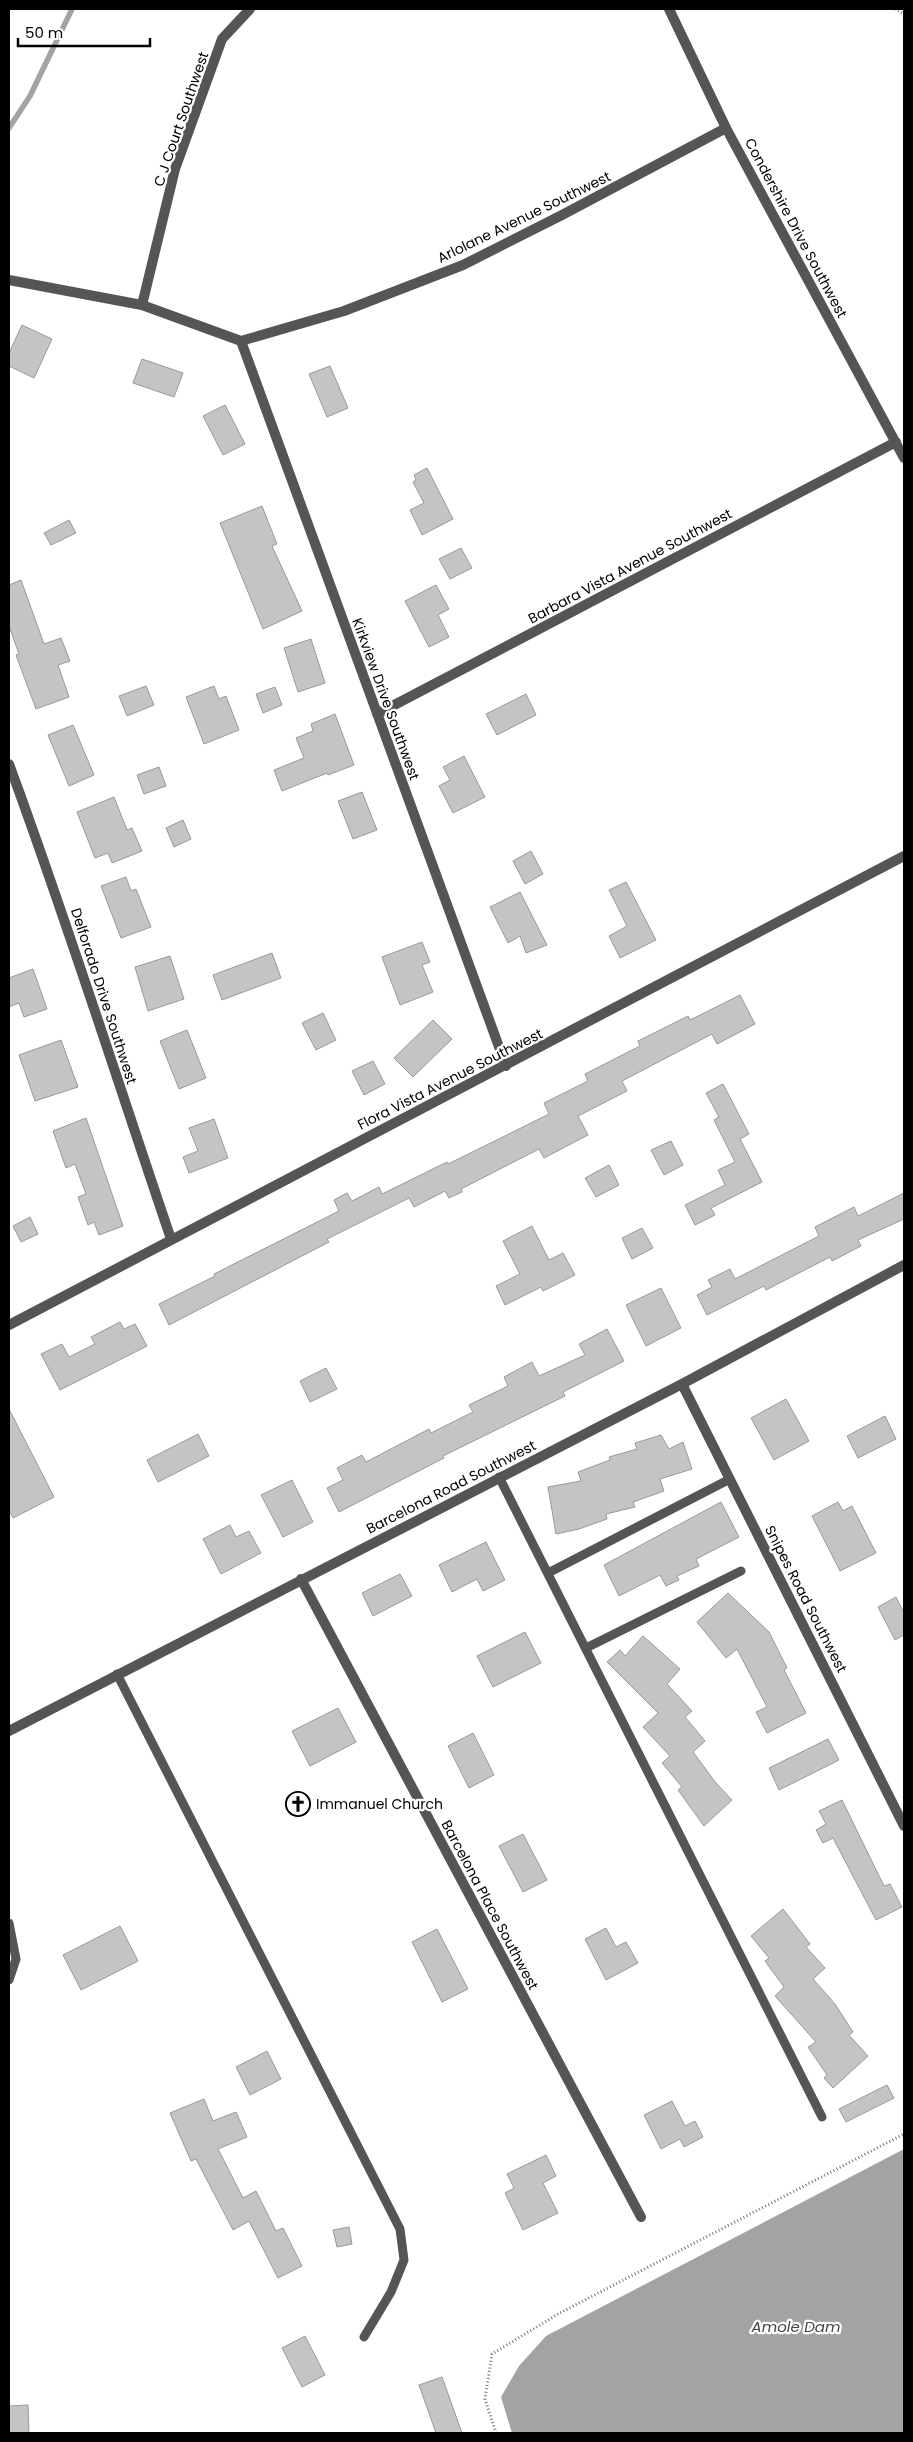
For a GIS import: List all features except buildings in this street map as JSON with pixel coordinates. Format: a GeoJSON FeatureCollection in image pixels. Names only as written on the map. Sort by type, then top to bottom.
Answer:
{"type":"FeatureCollection","features":[{"type":"Feature","properties":{"kind":"street","name":"C J Court Southwest"},"geometry":{"type":"LineString","coordinates":[[142,305],[175,170],[222,39],[250,9]]}},
{"type":"Feature","properties":{"kind":"street","name":"Condershire Drive Southwest"},"geometry":{"type":"LineString","coordinates":[[669,9],[726,128],[904,458]]}},
{"type":"Feature","properties":{"kind":"street","name":"Arlolane Avenue Southwest"},"geometry":{"type":"LineString","coordinates":[[241,341],[344,311],[463,265],[578,207],[726,128]]}},
{"type":"Feature","properties":{"kind":"street"},"geometry":{"type":"LineString","coordinates":[[9,280],[142,305],[241,341]]}},
{"type":"Feature","properties":{"kind":"street","name":"Kirkview Drive Southwest"},"geometry":{"type":"LineString","coordinates":[[241,341],[506,1066]]}},
{"type":"Feature","properties":{"kind":"street","name":"Barbara Vista Avenue Southwest"},"geometry":{"type":"LineString","coordinates":[[377,714],[896,442]]}},
{"type":"Feature","properties":{"kind":"street","name":"Delforado Drive Southwest"},"geometry":{"type":"LineString","coordinates":[[9,764],[54,886],[94,1014],[171,1239]]}},
{"type":"Feature","properties":{"kind":"street","name":"Flora Vista Avenue Southwest"},"geometry":{"type":"LineString","coordinates":[[9,1325],[904,856]]}},
{"type":"Feature","properties":{"kind":"street","name":"Barcelona Road Southwest"},"geometry":{"type":"LineString","coordinates":[[9,1731],[682,1384],[904,1265]]}},
{"type":"Feature","properties":{"kind":"street","name":"Snipes Road Southwest"},"geometry":{"type":"LineString","coordinates":[[682,1384],[904,1826]]}},
{"type":"Feature","properties":{"kind":"street","name":"Barcelona Place Southwest"},"geometry":{"type":"LineString","coordinates":[[301,1579],[641,2217]]}},
{"type":"Feature","properties":{"kind":"lane"},"geometry":{"type":"LineString","coordinates":[[499,1478],[822,2117]]}},
{"type":"Feature","properties":{"kind":"lane"},"geometry":{"type":"LineString","coordinates":[[548,1573],[730,1479]]}},
{"type":"Feature","properties":{"kind":"lane"},"geometry":{"type":"LineString","coordinates":[[586,1648],[741,1571]]}},
{"type":"Feature","properties":{"kind":"lane"},"geometry":{"type":"LineString","coordinates":[[117,1674],[400,2229],[404,2260],[391,2292],[364,2337]]}},
{"type":"Feature","properties":{"kind":"lane"},"geometry":{"type":"LineString","coordinates":[[9,1923],[16,1959],[9,1980]]}},
{"type":"Feature","properties":{"kind":"path"},"geometry":{"type":"LineString","coordinates":[[895,9],[904,14]]}},
{"type":"Feature","properties":{"kind":"path"},"geometry":{"type":"LineString","coordinates":[[496,2433],[485,2399],[492,2354],[558,2314],[904,2134]]}},
{"type":"Feature","properties":{"kind":"water","name":"Amole Dam"},"geometry":{"type":"Polygon","coordinates":[[[904,2149],[904,2433],[512,2433],[501,2397],[519,2366],[546,2336],[904,2149]]]}},
{"type":"Feature","properties":{"kind":"waterway"},"geometry":{"type":"LineString","coordinates":[[9,128],[30,96],[72,9]]}},
{"type":"Feature","properties":{"kind":"place","name":"Immanuel Church"},"geometry":{"type":"Point","coordinates":[298,1804]}}]}
